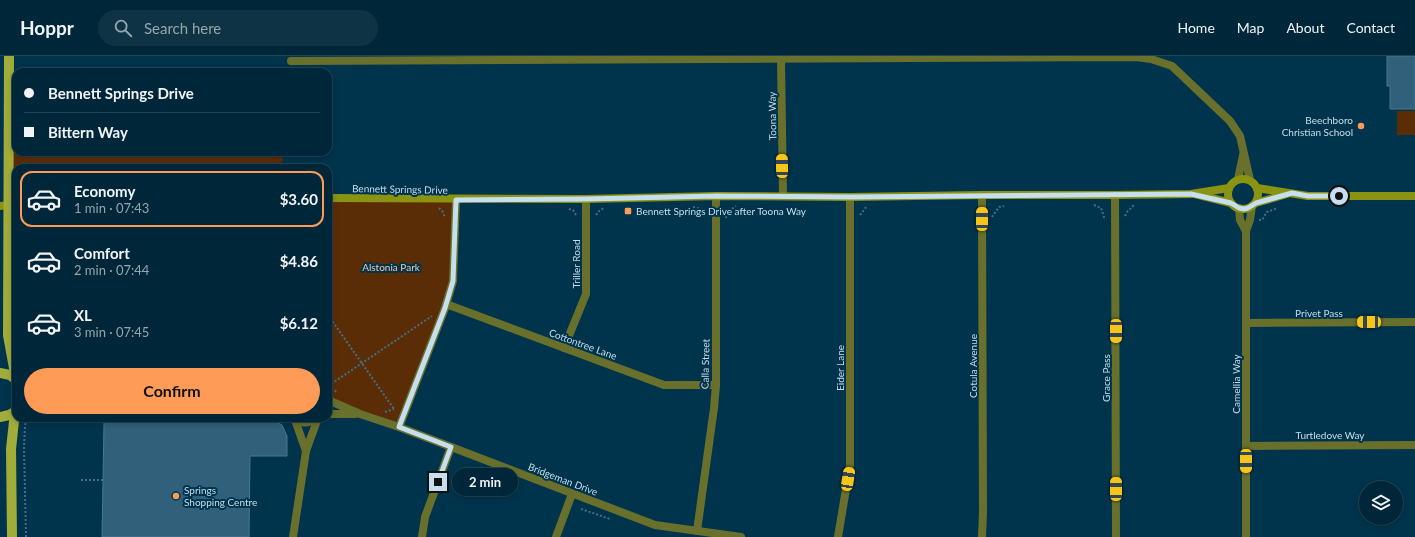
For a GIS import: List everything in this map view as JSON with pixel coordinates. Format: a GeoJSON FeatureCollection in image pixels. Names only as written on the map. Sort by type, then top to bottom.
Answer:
{"type":"FeatureCollection","features":[{"type":"Feature","properties":{"kind":"main road"},"geometry":{"type":"LineString","coordinates":[[9,56],[8,335],[12,357]]}},
{"type":"Feature","properties":{"kind":"main road"},"geometry":{"type":"LineString","coordinates":[[0,373],[12,376]]}},
{"type":"Feature","properties":{"kind":"main road"},"geometry":{"type":"LineString","coordinates":[[0,417],[12,413]]}},
{"type":"Feature","properties":{"kind":"main road"},"geometry":{"type":"LineString","coordinates":[[12,537],[11,449],[14,422]]}},
{"type":"Feature","properties":{"kind":"street"},"geometry":{"type":"LineString","coordinates":[[292,61],[1136,57],[1151,59],[1172,66],[1230,121],[1240,136],[1250,180],[1257,188],[1258,198],[1254,204]]}},
{"type":"Feature","properties":{"kind":"street","name":"Toona Way"},"geometry":{"type":"LineString","coordinates":[[781,59],[783,196]]}},
{"type":"Feature","properties":{"kind":"street"},"geometry":{"type":"LineString","coordinates":[[1238,180],[1244,153]]}},
{"type":"Feature","properties":{"kind":"street"},"geometry":{"type":"LineString","coordinates":[[1250,180],[1246,179],[1234,181],[1229,188],[1229,198],[1231,203],[1239,208],[1244,209],[1254,204],[1292,193]]}},
{"type":"Feature","properties":{"kind":"street","name":"Bennett Springs Drive"},"geometry":{"type":"LineString","coordinates":[[332,198],[456,200],[716,196],[850,197],[1115,195],[1191,194],[1229,188]]}},
{"type":"Feature","properties":{"kind":"street"},"geometry":{"type":"LineString","coordinates":[[1257,188],[1308,196],[1415,196]]}},
{"type":"Feature","properties":{"kind":"street","name":"Bennett Springs Drive"},"geometry":{"type":"LineString","coordinates":[[1191,194],[1231,203]]}},
{"type":"Feature","properties":{"kind":"street","name":"Cotula Avenue"},"geometry":{"type":"LineString","coordinates":[[982,195],[982,537]]}},
{"type":"Feature","properties":{"kind":"street","name":"Grace Pass"},"geometry":{"type":"LineString","coordinates":[[1115,195],[1116,537]]}},
{"type":"Feature","properties":{"kind":"street","name":"Calla Street"},"geometry":{"type":"LineString","coordinates":[[697,531],[716,385],[716,196]]}},
{"type":"Feature","properties":{"kind":"street","name":"Eider Lane"},"geometry":{"type":"LineString","coordinates":[[838,537],[850,465],[850,197]]}},
{"type":"Feature","properties":{"kind":"street","name":"Triller Road"},"geometry":{"type":"LineString","coordinates":[[564,348],[586,294],[586,199]]}},
{"type":"Feature","properties":{"kind":"street"},"geometry":{"type":"LineString","coordinates":[[399,427],[453,281],[456,200]]}},
{"type":"Feature","properties":{"kind":"street","name":"Camellia Way"},"geometry":{"type":"LineString","coordinates":[[1246,537],[1246,232],[1254,204]]}},
{"type":"Feature","properties":{"kind":"street","name":"Camellia Way"},"geometry":{"type":"LineString","coordinates":[[1239,208],[1240,220],[1246,232]]}},
{"type":"Feature","properties":{"kind":"street","name":"Cottontree Lane"},"geometry":{"type":"LineString","coordinates":[[445,306],[664,385],[716,385]]}},
{"type":"Feature","properties":{"kind":"street","name":"Privet Pass"},"geometry":{"type":"LineString","coordinates":[[1246,323],[1415,322]]}},
{"type":"Feature","properties":{"kind":"street","name":"Bridgeman Drive"},"geometry":{"type":"LineString","coordinates":[[332,402],[360,414],[399,427],[655,525],[740,537]]}},
{"type":"Feature","properties":{"kind":"street","name":"Bridgeman Drive"},"geometry":{"type":"LineString","coordinates":[[332,414],[360,414]]}},
{"type":"Feature","properties":{"kind":"street"},"geometry":{"type":"LineString","coordinates":[[295,422],[306,451]]}},
{"type":"Feature","properties":{"kind":"street"},"geometry":{"type":"LineString","coordinates":[[293,537],[306,451],[316,422]]}},
{"type":"Feature","properties":{"kind":"street","name":"Turtledove Way"},"geometry":{"type":"LineString","coordinates":[[1246,446],[1415,445]]}},
{"type":"Feature","properties":{"kind":"street"},"geometry":{"type":"LineString","coordinates":[[422,537],[425,517],[451,447]]}},
{"type":"Feature","properties":{"kind":"street"},"geometry":{"type":"LineString","coordinates":[[556,537],[572,494]]}},
{"type":"Feature","properties":{"kind":"path"},"geometry":{"type":"LineString","coordinates":[[1093,204],[1101,208],[1105,220],[1123,220],[1133,204],[1141,205]]}},
{"type":"Feature","properties":{"kind":"path"},"geometry":{"type":"LineString","coordinates":[[990,219],[999,207],[1005,205]]}},
{"type":"Feature","properties":{"kind":"path"},"geometry":{"type":"LineString","coordinates":[[1250,220],[1262,220],[1267,212],[1280,207]]}},
{"type":"Feature","properties":{"kind":"path"},"geometry":{"type":"LineString","coordinates":[[332,383],[445,306]]}},
{"type":"Feature","properties":{"kind":"path"},"geometry":{"type":"LineString","coordinates":[[332,321],[394,409]]}},
{"type":"Feature","properties":{"kind":"path"},"geometry":{"type":"LineString","coordinates":[[332,389],[338,393]]}},
{"type":"Feature","properties":{"kind":"path"},"geometry":{"type":"LineString","coordinates":[[380,411],[388,412],[400,406],[402,401],[408,403]]}},
{"type":"Feature","properties":{"kind":"path"},"geometry":{"type":"LineString","coordinates":[[26,422],[24,448],[26,537]]}},
{"type":"Feature","properties":{"kind":"path"},"geometry":{"type":"LineString","coordinates":[[81,480],[104,480]]}},
{"type":"Feature","properties":{"kind":"green space"},"geometry":{"type":"Polygon","coordinates":[[[9,84],[12,84],[12,156],[282,156],[283,164],[12,164],[12,205],[9,205],[9,84]]]}},
{"type":"Feature","properties":{"kind":"green space"},"geometry":{"type":"Polygon","coordinates":[[[1397,111],[1415,111],[1415,135],[1397,135],[1397,111]]]}},
{"type":"Feature","properties":{"kind":"green space","name":"Alstonia Park"},"geometry":{"type":"Polygon","coordinates":[[[332,198],[456,199],[453,281],[399,427],[332,402],[332,198]]]}},
{"type":"Feature","properties":{"kind":"building"},"geometry":{"type":"Polygon","coordinates":[[[1387,56],[1415,56],[1415,109],[1390,109],[1390,86],[1387,86],[1387,56]]]}},
{"type":"Feature","properties":{"kind":"building","name":"Springs Shopping Centre"},"geometry":{"type":"Polygon","coordinates":[[[276,422],[282,425],[287,436],[287,456],[250,456],[249,537],[102,537],[104,423],[276,422]]]}},
{"type":"Feature","properties":{"kind":"place","name":"Beechboro Christian School"},"geometry":{"type":"Point","coordinates":[1361,126]}},
{"type":"Feature","properties":{"kind":"place","name":"Bennett Springs Drive after Toona Way"},"geometry":{"type":"Point","coordinates":[628,211]}},
{"type":"Feature","properties":{"kind":"place","name":"Springs Shopping Centre"},"geometry":{"type":"Point","coordinates":[176,496]}},
{"type":"Feature","properties":{"kind":"route"},"geometry":{"type":"LineString","coordinates":[[438,482],[451,447],[399,427],[445,308],[453,281],[456,200],[716,196],[850,197],[1191,194],[1231,203],[1234,206],[1244,209],[1256,203],[1292,193],[1308,196],[1339,196]]}}]}
